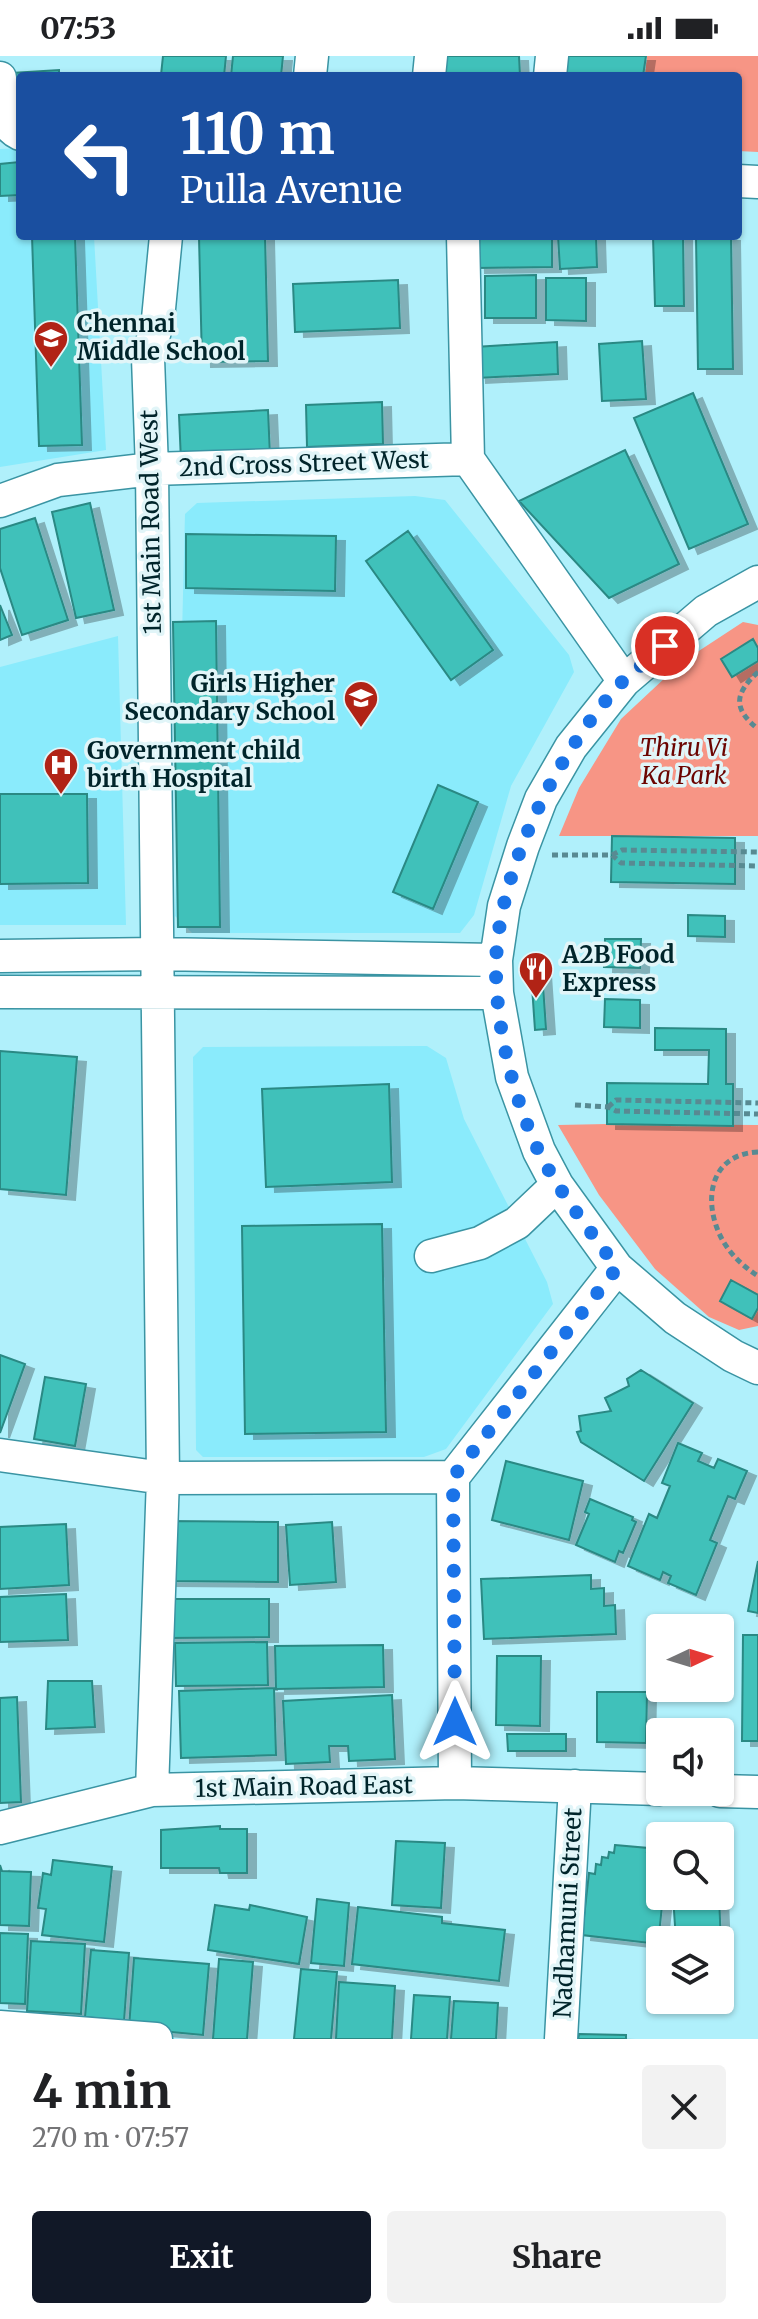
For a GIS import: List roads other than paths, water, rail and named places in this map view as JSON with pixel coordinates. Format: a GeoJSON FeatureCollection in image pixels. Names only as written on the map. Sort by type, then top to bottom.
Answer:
{"type":"FeatureCollection","features":[{"type":"Feature","properties":{"kind":"street"},"geometry":{"type":"LineString","coordinates":[[0,78],[4,122],[16,132]]}},
{"type":"Feature","properties":{"kind":"street","name":"1st Main Road West"},"geometry":{"type":"LineString","coordinates":[[152,1790],[163,1478],[152,469],[148,358],[158,319],[166,240]]}},
{"type":"Feature","properties":{"kind":"street"},"geometry":{"type":"LineString","coordinates":[[463,240],[468,459],[624,681]]}},
{"type":"Feature","properties":{"kind":"street","name":"2nd Cross Street West"},"geometry":{"type":"LineString","coordinates":[[0,501],[58,480],[152,469],[468,459]]}},
{"type":"Feature","properties":{"kind":"street"},"geometry":{"type":"LineString","coordinates":[[755,1362],[733,1356],[675,1318],[617,1268],[557,1185],[539,1151],[512,1077],[497,993],[496,960],[504,906],[541,799],[571,747],[624,681],[706,611],[757,584]]}},
{"type":"Feature","properties":{"kind":"street"},"geometry":{"type":"LineString","coordinates":[[0,956],[157,954],[496,960]]}},
{"type":"Feature","properties":{"kind":"street"},"geometry":{"type":"LineString","coordinates":[[0,992],[497,993]]}},
{"type":"Feature","properties":{"kind":"street"},"geometry":{"type":"LineString","coordinates":[[431,1256],[480,1243],[517,1223],[557,1185]]}},
{"type":"Feature","properties":{"kind":"street"},"geometry":{"type":"LineString","coordinates":[[455,1783],[453,1477],[617,1268]]}},
{"type":"Feature","properties":{"kind":"street"},"geometry":{"type":"LineString","coordinates":[[0,1455],[163,1478],[453,1477]]}},
{"type":"Feature","properties":{"kind":"street","name":"1st Main Road East"},"geometry":{"type":"LineString","coordinates":[[0,1828],[152,1790],[455,1783],[646,1789]]}},
{"type":"Feature","properties":{"kind":"street","name":"Nadhamuni Street"},"geometry":{"type":"LineString","coordinates":[[561,2039],[575,1786]]}},
{"type":"Feature","properties":{"kind":"street"},"geometry":{"type":"LineString","coordinates":[[734,1791],[758,1792]]}},
{"type":"Feature","properties":{"kind":"street"},"geometry":{"type":"LineString","coordinates":[[0,2027],[156,2039]]}},
{"type":"Feature","properties":{"kind":"place","name":"Chennai Middle School"},"geometry":{"type":"Point","coordinates":[51,369]}},
{"type":"Feature","properties":{"kind":"place","name":"Girls Higher Secondary School"},"geometry":{"type":"Point","coordinates":[361,729]}},
{"type":"Feature","properties":{"kind":"place","name":"Government child birth Hospital"},"geometry":{"type":"Point","coordinates":[61,796]}},
{"type":"Feature","properties":{"kind":"place","name":"A2B Food Express"},"geometry":{"type":"Point","coordinates":[536,1000]}},
{"type":"Feature","properties":{"kind":"park label","name":"Thiru Vi Ka Park"},"geometry":{"type":"Point","coordinates":[684,762]}}]}
